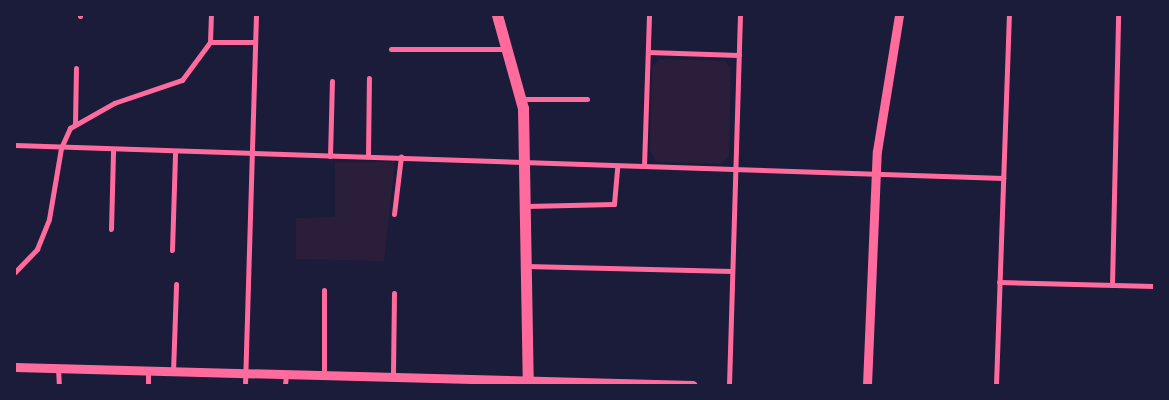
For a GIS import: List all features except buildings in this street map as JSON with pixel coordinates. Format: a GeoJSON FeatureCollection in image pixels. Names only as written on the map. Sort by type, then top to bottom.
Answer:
{"type":"FeatureCollection","features":[{"type":"Feature","properties":{"kind":"main road"},"geometry":{"type":"LineString","coordinates":[[497,15],[509,49],[521,99],[526,163],[528,382]]}},
{"type":"Feature","properties":{"kind":"street"},"geometry":{"type":"LineString","coordinates":[[15,272],[37,249],[49,219],[60,148],[75,124],[114,103],[182,80],[210,42],[211,15]]}},
{"type":"Feature","properties":{"kind":"street"},"geometry":{"type":"LineString","coordinates":[[245,385],[256,15]]}},
{"type":"Feature","properties":{"kind":"street"},"geometry":{"type":"LineString","coordinates":[[644,166],[650,15]]}},
{"type":"Feature","properties":{"kind":"street"},"geometry":{"type":"LineString","coordinates":[[729,385],[740,15]]}},
{"type":"Feature","properties":{"kind":"street"},"geometry":{"type":"LineString","coordinates":[[867,385],[876,175],[899,15]]}},
{"type":"Feature","properties":{"kind":"street"},"geometry":{"type":"LineString","coordinates":[[996,385],[1009,15]]}},
{"type":"Feature","properties":{"kind":"street"},"geometry":{"type":"LineString","coordinates":[[1112,284],[1118,15]]}},
{"type":"Feature","properties":{"kind":"street"},"geometry":{"type":"LineString","coordinates":[[210,42],[255,42]]}},
{"type":"Feature","properties":{"kind":"street"},"geometry":{"type":"LineString","coordinates":[[390,49],[509,49]]}},
{"type":"Feature","properties":{"kind":"street"},"geometry":{"type":"LineString","coordinates":[[648,52],[739,55]]}},
{"type":"Feature","properties":{"kind":"street"},"geometry":{"type":"LineString","coordinates":[[75,124],[76,68]]}},
{"type":"Feature","properties":{"kind":"street"},"geometry":{"type":"LineString","coordinates":[[368,78],[368,156]]}},
{"type":"Feature","properties":{"kind":"street"},"geometry":{"type":"LineString","coordinates":[[330,156],[332,81]]}},
{"type":"Feature","properties":{"kind":"street"},"geometry":{"type":"LineString","coordinates":[[521,99],[587,99]]}},
{"type":"Feature","properties":{"kind":"street"},"geometry":{"type":"LineString","coordinates":[[15,145],[252,156],[401,156],[526,163],[1003,178]]}},
{"type":"Feature","properties":{"kind":"street"},"geometry":{"type":"LineString","coordinates":[[111,229],[113,150]]}},
{"type":"Feature","properties":{"kind":"street"},"geometry":{"type":"LineString","coordinates":[[172,250],[175,153]]}},
{"type":"Feature","properties":{"kind":"street"},"geometry":{"type":"LineString","coordinates":[[394,214],[401,156]]}},
{"type":"Feature","properties":{"kind":"street"},"geometry":{"type":"LineString","coordinates":[[526,206],[614,204],[617,166]]}},
{"type":"Feature","properties":{"kind":"street"},"geometry":{"type":"LineString","coordinates":[[526,266],[732,271]]}},
{"type":"Feature","properties":{"kind":"street"},"geometry":{"type":"LineString","coordinates":[[999,282],[1154,286]]}},
{"type":"Feature","properties":{"kind":"street"},"geometry":{"type":"LineString","coordinates":[[173,372],[176,284]]}},
{"type":"Feature","properties":{"kind":"street"},"geometry":{"type":"LineString","coordinates":[[324,290],[324,374]]}},
{"type":"Feature","properties":{"kind":"street"},"geometry":{"type":"LineString","coordinates":[[393,374],[394,293]]}},
{"type":"Feature","properties":{"kind":"street"},"geometry":{"type":"LineString","coordinates":[[15,366],[246,374],[393,374],[528,382],[693,385]]}},
{"type":"Feature","properties":{"kind":"street"},"geometry":{"type":"LineString","coordinates":[[58,368],[58,385]]}},
{"type":"Feature","properties":{"kind":"street"},"geometry":{"type":"LineString","coordinates":[[148,371],[148,385]]}},
{"type":"Feature","properties":{"kind":"street"},"geometry":{"type":"LineString","coordinates":[[285,385],[286,374]]}},
{"type":"Feature","properties":{"kind":"shaded area"},"geometry":{"type":"Polygon","coordinates":[[[660,59],[725,61],[731,68],[729,156],[721,164],[657,162],[650,152],[652,67],[660,59]]]}},
{"type":"Feature","properties":{"kind":"shaded area"},"geometry":{"type":"Polygon","coordinates":[[[335,162],[395,162],[384,261],[296,259],[296,218],[335,217],[335,162]]]}}]}
